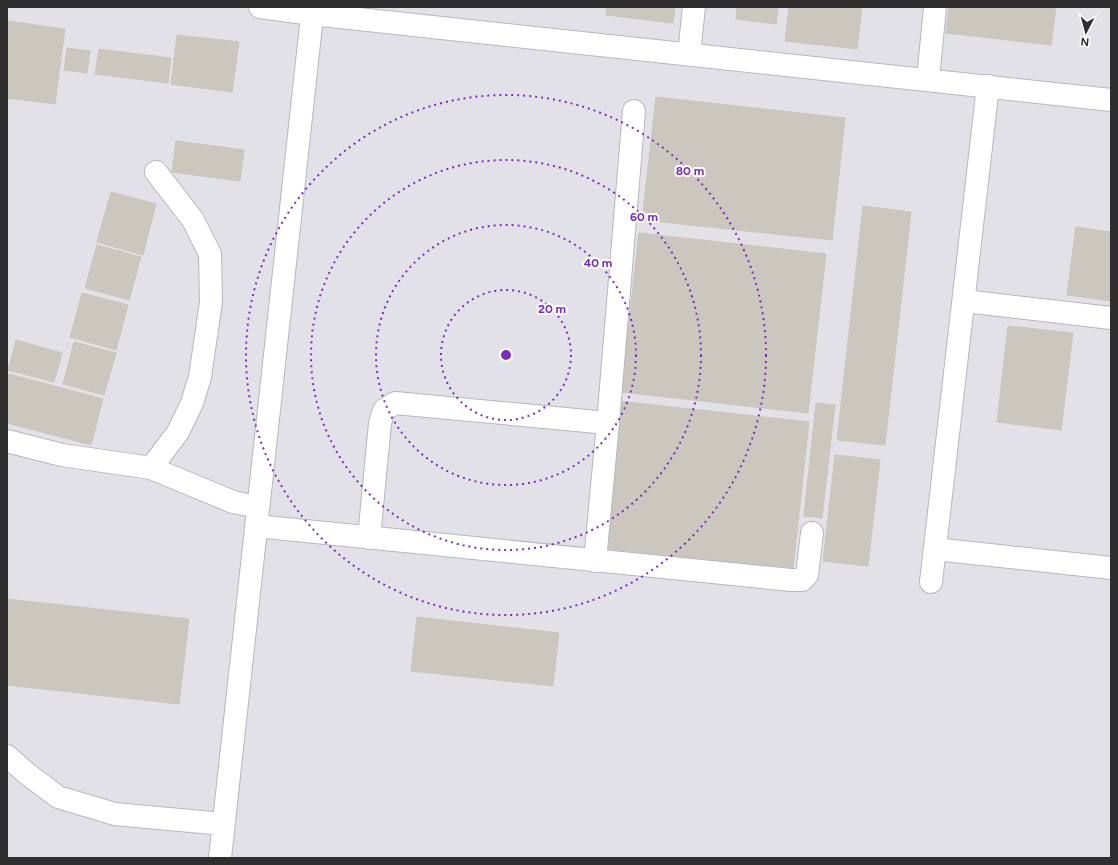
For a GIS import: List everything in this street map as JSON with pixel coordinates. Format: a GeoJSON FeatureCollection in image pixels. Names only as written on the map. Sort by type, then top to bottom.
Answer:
{"type":"FeatureCollection","features":[{"type":"Feature","properties":{"kind":"street"},"geometry":{"type":"LineString","coordinates":[[260,7],[313,10],[689,54],[1111,100]]}},
{"type":"Feature","properties":{"kind":"street"},"geometry":{"type":"LineString","coordinates":[[689,54],[694,7]]}},
{"type":"Feature","properties":{"kind":"street"},"geometry":{"type":"LineString","coordinates":[[928,80],[935,7]]}},
{"type":"Feature","properties":{"kind":"street"},"geometry":{"type":"LineString","coordinates":[[220,858],[313,10]]}},
{"type":"Feature","properties":{"kind":"street"},"geometry":{"type":"LineString","coordinates":[[931,582],[988,86]]}},
{"type":"Feature","properties":{"kind":"street"},"geometry":{"type":"LineString","coordinates":[[595,560],[634,111]]}},
{"type":"Feature","properties":{"kind":"street"},"geometry":{"type":"LineString","coordinates":[[151,468],[178,432],[192,403],[200,377],[211,302],[210,254],[193,220],[156,172]]}},
{"type":"Feature","properties":{"kind":"street"},"geometry":{"type":"LineString","coordinates":[[964,301],[1111,318]]}},
{"type":"Feature","properties":{"kind":"street"},"geometry":{"type":"LineString","coordinates":[[369,538],[380,423],[384,410],[395,404],[608,423]]}},
{"type":"Feature","properties":{"kind":"street"},"geometry":{"type":"LineString","coordinates":[[7,441],[62,455],[101,462],[151,468],[233,502],[257,517],[369,538],[802,580],[807,575],[812,533]]}},
{"type":"Feature","properties":{"kind":"street"},"geometry":{"type":"LineString","coordinates":[[935,549],[1111,568]]}},
{"type":"Feature","properties":{"kind":"street"},"geometry":{"type":"LineString","coordinates":[[7,756],[58,797],[115,814],[223,824]]}},
{"type":"Feature","properties":{"kind":"shaded area"},"geometry":{"type":"Polygon","coordinates":[[[7,7],[1111,7],[1111,858],[7,858],[7,7]]]}},
{"type":"Feature","properties":{"kind":"building"},"geometry":{"type":"Polygon","coordinates":[[[607,7],[675,7],[673,23],[606,15],[607,7]]]}},
{"type":"Feature","properties":{"kind":"building"},"geometry":{"type":"Polygon","coordinates":[[[737,7],[778,7],[776,24],[736,19],[737,7]]]}},
{"type":"Feature","properties":{"kind":"building"},"geometry":{"type":"Polygon","coordinates":[[[789,7],[862,7],[857,49],[785,41],[789,7]]]}},
{"type":"Feature","properties":{"kind":"building"},"geometry":{"type":"Polygon","coordinates":[[[949,7],[1056,7],[1051,45],[946,33],[949,7]]]}},
{"type":"Feature","properties":{"kind":"building"},"geometry":{"type":"Polygon","coordinates":[[[7,21],[65,29],[55,104],[7,98],[7,21]]]}},
{"type":"Feature","properties":{"kind":"building"},"geometry":{"type":"Polygon","coordinates":[[[177,35],[239,42],[232,92],[171,84],[177,35]]]}},
{"type":"Feature","properties":{"kind":"building"},"geometry":{"type":"Polygon","coordinates":[[[67,48],[90,51],[87,73],[64,70],[67,48]]]}},
{"type":"Feature","properties":{"kind":"building"},"geometry":{"type":"Polygon","coordinates":[[[99,49],[171,58],[168,83],[95,74],[99,49]]]}},
{"type":"Feature","properties":{"kind":"building"},"geometry":{"type":"Polygon","coordinates":[[[656,97],[845,118],[832,240],[642,220],[656,97]]]}},
{"type":"Feature","properties":{"kind":"building"},"geometry":{"type":"Polygon","coordinates":[[[176,141],[244,150],[240,181],[172,172],[176,141]]]}},
{"type":"Feature","properties":{"kind":"building"},"geometry":{"type":"Polygon","coordinates":[[[111,192],[156,204],[143,255],[97,242],[111,192]]]}},
{"type":"Feature","properties":{"kind":"building"},"geometry":{"type":"Polygon","coordinates":[[[863,206],[911,212],[885,445],[837,440],[863,206]]]}},
{"type":"Feature","properties":{"kind":"building"},"geometry":{"type":"Polygon","coordinates":[[[1076,227],[1111,232],[1111,301],[1067,295],[1076,227]]]}},
{"type":"Feature","properties":{"kind":"building"},"geometry":{"type":"Polygon","coordinates":[[[639,233],[826,254],[808,413],[621,392],[639,233]]]}},
{"type":"Feature","properties":{"kind":"building"},"geometry":{"type":"Polygon","coordinates":[[[97,245],[141,257],[129,300],[85,288],[97,245]]]}},
{"type":"Feature","properties":{"kind":"building"},"geometry":{"type":"Polygon","coordinates":[[[82,293],[128,305],[116,350],[70,337],[82,293]]]}},
{"type":"Feature","properties":{"kind":"building"},"geometry":{"type":"Polygon","coordinates":[[[1008,326],[1073,333],[1061,430],[997,422],[1008,326]]]}},
{"type":"Feature","properties":{"kind":"building"},"geometry":{"type":"Polygon","coordinates":[[[16,340],[62,353],[54,382],[8,370],[16,340]]]}},
{"type":"Feature","properties":{"kind":"building"},"geometry":{"type":"Polygon","coordinates":[[[74,342],[116,353],[104,395],[63,384],[74,342]]]}},
{"type":"Feature","properties":{"kind":"building"},"geometry":{"type":"Polygon","coordinates":[[[9,374],[103,399],[91,445],[7,423],[7,381],[9,374]]]}},
{"type":"Feature","properties":{"kind":"building"},"geometry":{"type":"Polygon","coordinates":[[[618,401],[809,422],[793,569],[602,548],[618,401]]]}},
{"type":"Feature","properties":{"kind":"building"},"geometry":{"type":"Polygon","coordinates":[[[816,403],[835,405],[822,518],[804,516],[816,403]]]}},
{"type":"Feature","properties":{"kind":"building"},"geometry":{"type":"Polygon","coordinates":[[[835,455],[880,460],[868,566],[823,561],[835,455]]]}},
{"type":"Feature","properties":{"kind":"building"},"geometry":{"type":"Polygon","coordinates":[[[7,599],[189,619],[179,704],[7,685],[7,599]]]}},
{"type":"Feature","properties":{"kind":"building"},"geometry":{"type":"Polygon","coordinates":[[[417,617],[559,633],[553,686],[411,671],[417,617]]]}}]}
